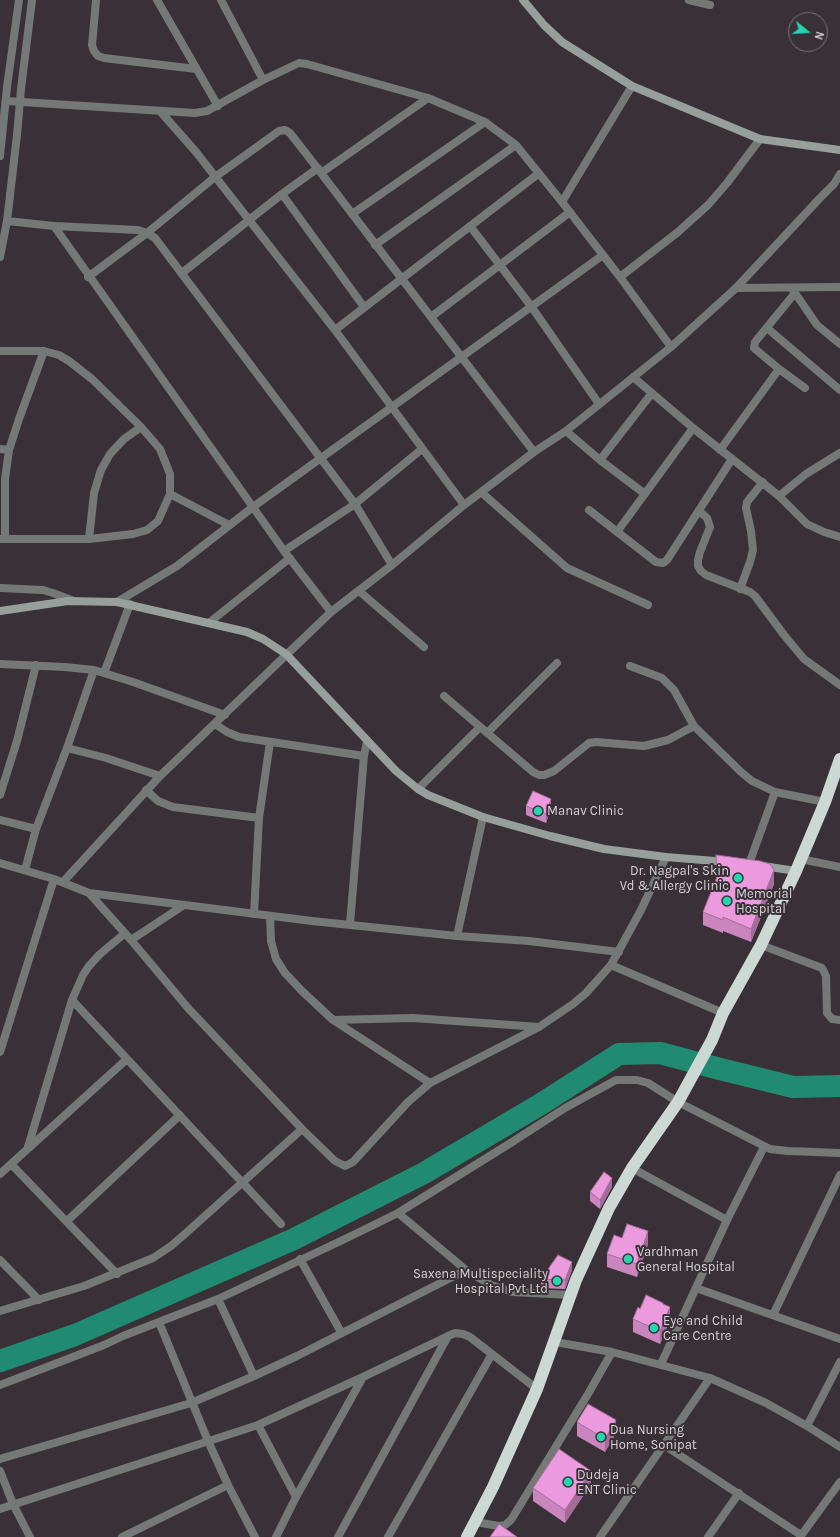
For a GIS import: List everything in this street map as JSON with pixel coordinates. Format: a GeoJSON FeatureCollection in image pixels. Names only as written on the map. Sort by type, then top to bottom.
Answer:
{"type":"FeatureCollection","features":[{"type":"Feature","properties":{"kind":"highway"},"geometry":{"type":"LineString","coordinates":[[467,1537],[493,1487],[537,1389],[571,1295],[609,1208],[632,1168],[678,1102],[712,1040],[723,1014],[761,945],[796,871],[836,776],[840,759]]}},
{"type":"Feature","properties":{"kind":"street"},"geometry":{"type":"LineString","coordinates":[[0,156],[6,101],[3,86],[19,0]]}},
{"type":"Feature","properties":{"kind":"street"},"geometry":{"type":"LineString","coordinates":[[0,257],[7,221],[18,134],[21,89],[32,0]]}},
{"type":"Feature","properties":{"kind":"street"},"geometry":{"type":"LineString","coordinates":[[96,0],[92,45],[98,56],[196,70]]}},
{"type":"Feature","properties":{"kind":"street"},"geometry":{"type":"LineString","coordinates":[[157,0],[218,106]]}},
{"type":"Feature","properties":{"kind":"street"},"geometry":{"type":"LineString","coordinates":[[221,0],[263,80]]}},
{"type":"Feature","properties":{"kind":"street"},"geometry":{"type":"LineString","coordinates":[[523,0],[544,25],[562,42],[632,86],[760,139],[840,150]]}},
{"type":"Feature","properties":{"kind":"street"},"geometry":{"type":"LineString","coordinates":[[689,0],[710,5]]}},
{"type":"Feature","properties":{"kind":"street"},"geometry":{"type":"LineString","coordinates":[[6,101],[195,113],[207,111],[218,106],[263,80],[299,64],[428,98],[485,122],[516,145],[620,276],[670,347]]}},
{"type":"Feature","properties":{"kind":"street"},"geometry":{"type":"LineString","coordinates":[[3,86],[21,89]]}},
{"type":"Feature","properties":{"kind":"street"},"geometry":{"type":"LineString","coordinates":[[562,202],[632,86]]}},
{"type":"Feature","properties":{"kind":"street"},"geometry":{"type":"LineString","coordinates":[[182,273],[282,194],[428,98]]}},
{"type":"Feature","properties":{"kind":"street"},"geometry":{"type":"LineString","coordinates":[[160,111],[196,152],[248,221],[335,330],[464,505]]}},
{"type":"Feature","properties":{"kind":"street"},"geometry":{"type":"LineString","coordinates":[[352,214],[485,122]]}},
{"type":"Feature","properties":{"kind":"street"},"geometry":{"type":"LineString","coordinates":[[88,277],[147,234],[215,177],[282,130],[290,133],[534,452]]}},
{"type":"Feature","properties":{"kind":"street"},"geometry":{"type":"LineString","coordinates":[[620,276],[678,232],[708,205],[728,183],[760,139]]}},
{"type":"Feature","properties":{"kind":"street"},"geometry":{"type":"LineString","coordinates":[[375,245],[516,145]]}},
{"type":"Feature","properties":{"kind":"street"},"geometry":{"type":"LineString","coordinates":[[335,330],[538,174]]}},
{"type":"Feature","properties":{"kind":"street"},"geometry":{"type":"LineString","coordinates":[[63,882],[146,790],[331,612],[392,565],[464,505],[534,452],[566,430],[670,347],[736,288],[834,184],[840,174]]}},
{"type":"Feature","properties":{"kind":"street"},"geometry":{"type":"LineString","coordinates":[[282,194],[364,307]]}},
{"type":"Feature","properties":{"kind":"street"},"geometry":{"type":"LineString","coordinates":[[431,317],[570,212]]}},
{"type":"Feature","properties":{"kind":"street"},"geometry":{"type":"LineString","coordinates":[[7,221],[54,226],[138,230],[155,238],[321,458],[354,504],[392,565]]}},
{"type":"Feature","properties":{"kind":"street"},"geometry":{"type":"LineString","coordinates":[[54,226],[88,277],[284,551],[331,612]]}},
{"type":"Feature","properties":{"kind":"street"},"geometry":{"type":"LineString","coordinates":[[470,226],[531,306],[599,404]]}},
{"type":"Feature","properties":{"kind":"street"},"geometry":{"type":"LineString","coordinates":[[117,602],[176,566],[253,507],[392,406],[462,358],[531,306],[603,255]]}},
{"type":"Feature","properties":{"kind":"street"},"geometry":{"type":"LineString","coordinates":[[736,288],[765,287],[793,290],[840,287]]}},
{"type":"Feature","properties":{"kind":"street"},"geometry":{"type":"LineString","coordinates":[[793,290],[767,328],[755,342],[754,348],[805,388]]}},
{"type":"Feature","properties":{"kind":"street"},"geometry":{"type":"LineString","coordinates":[[793,290],[817,325],[840,344]]}},
{"type":"Feature","properties":{"kind":"street"},"geometry":{"type":"LineString","coordinates":[[767,328],[840,390]]}},
{"type":"Feature","properties":{"kind":"street"},"geometry":{"type":"LineString","coordinates":[[0,351],[44,351],[59,355],[69,361],[92,379],[141,427],[160,449],[170,474],[170,494],[158,521],[147,530],[133,534],[89,539],[3,539],[5,479],[9,450],[44,351]]}},
{"type":"Feature","properties":{"kind":"street"},"geometry":{"type":"LineString","coordinates":[[720,450],[779,369]]}},
{"type":"Feature","properties":{"kind":"street"},"geometry":{"type":"LineString","coordinates":[[634,377],[720,450],[763,482],[807,524],[824,532],[840,537]]}},
{"type":"Feature","properties":{"kind":"street"},"geometry":{"type":"LineString","coordinates":[[600,460],[652,393]]}},
{"type":"Feature","properties":{"kind":"street"},"geometry":{"type":"LineString","coordinates":[[89,539],[94,493],[100,470],[110,454],[124,439],[141,427]]}},
{"type":"Feature","properties":{"kind":"street"},"geometry":{"type":"LineString","coordinates":[[617,532],[693,428]]}},
{"type":"Feature","properties":{"kind":"street"},"geometry":{"type":"LineString","coordinates":[[566,430],[600,460],[645,494]]}},
{"type":"Feature","properties":{"kind":"street"},"geometry":{"type":"LineString","coordinates":[[0,449],[9,450]]}},
{"type":"Feature","properties":{"kind":"street"},"geometry":{"type":"LineString","coordinates":[[284,551],[354,504],[422,449]]}},
{"type":"Feature","properties":{"kind":"street"},"geometry":{"type":"LineString","coordinates":[[779,496],[806,474],[840,453]]}},
{"type":"Feature","properties":{"kind":"street"},"geometry":{"type":"LineString","coordinates":[[589,510],[656,562],[663,563],[667,560],[732,459]]}},
{"type":"Feature","properties":{"kind":"street"},"geometry":{"type":"LineString","coordinates":[[740,589],[753,550],[746,508],[747,502],[763,482]]}},
{"type":"Feature","properties":{"kind":"street"},"geometry":{"type":"LineString","coordinates":[[481,492],[567,568],[648,605]]}},
{"type":"Feature","properties":{"kind":"street"},"geometry":{"type":"LineString","coordinates":[[170,494],[229,525]]}},
{"type":"Feature","properties":{"kind":"street"},"geometry":{"type":"LineString","coordinates":[[699,511],[707,518],[710,527],[700,552],[698,566],[701,571],[706,575],[750,592],[760,601],[784,635],[804,659],[840,685]]}},
{"type":"Feature","properties":{"kind":"street"},"geometry":{"type":"LineString","coordinates":[[210,622],[290,558]]}},
{"type":"Feature","properties":{"kind":"street"},"geometry":{"type":"LineString","coordinates":[[0,588],[43,590],[74,601]]}},
{"type":"Feature","properties":{"kind":"street"},"geometry":{"type":"LineString","coordinates":[[359,591],[424,647]]}},
{"type":"Feature","properties":{"kind":"street"},"geometry":{"type":"LineString","coordinates":[[0,611],[74,601],[117,602],[210,622],[247,632],[263,639],[286,654],[396,771],[418,790],[441,801],[483,817],[550,836],[604,849],[666,857],[742,863],[796,871]]}},
{"type":"Feature","properties":{"kind":"street"},"geometry":{"type":"LineString","coordinates":[[104,673],[130,604]]}},
{"type":"Feature","properties":{"kind":"street"},"geometry":{"type":"LineString","coordinates":[[418,790],[558,663]]}},
{"type":"Feature","properties":{"kind":"street"},"geometry":{"type":"LineString","coordinates":[[0,664],[36,665],[94,670],[225,715]]}},
{"type":"Feature","properties":{"kind":"street"},"geometry":{"type":"LineString","coordinates":[[0,795],[17,741],[36,665]]}},
{"type":"Feature","properties":{"kind":"street"},"geometry":{"type":"LineString","coordinates":[[630,666],[665,680],[674,690],[694,726],[752,781],[775,792],[825,802]]}},
{"type":"Feature","properties":{"kind":"street"},"geometry":{"type":"LineString","coordinates":[[25,870],[36,829],[67,748],[94,670]]}},
{"type":"Feature","properties":{"kind":"street"},"geometry":{"type":"LineString","coordinates":[[444,696],[533,772],[544,775],[554,771],[589,744],[596,742],[644,746],[668,740],[694,726]]}},
{"type":"Feature","properties":{"kind":"street"},"geometry":{"type":"LineString","coordinates":[[216,724],[233,735],[364,756]]}},
{"type":"Feature","properties":{"kind":"street"},"geometry":{"type":"LineString","coordinates":[[350,924],[364,756],[367,741]]}},
{"type":"Feature","properties":{"kind":"street"},"geometry":{"type":"LineString","coordinates":[[254,914],[259,818],[270,742]]}},
{"type":"Feature","properties":{"kind":"street"},"geometry":{"type":"LineString","coordinates":[[67,748],[106,758],[160,776]]}},
{"type":"Feature","properties":{"kind":"street"},"geometry":{"type":"LineString","coordinates":[[146,790],[158,801],[173,807],[259,818]]}},
{"type":"Feature","properties":{"kind":"street"},"geometry":{"type":"LineString","coordinates":[[742,863],[775,792]]}},
{"type":"Feature","properties":{"kind":"street"},"geometry":{"type":"LineString","coordinates":[[458,936],[483,817]]}},
{"type":"Feature","properties":{"kind":"street"},"geometry":{"type":"LineString","coordinates":[[0,820],[36,829]]}},
{"type":"Feature","properties":{"kind":"street"},"geometry":{"type":"LineString","coordinates":[[89,893],[188,1008],[302,1129],[335,1160],[342,1165],[348,1165],[353,1162],[408,1102],[430,1083],[539,1027],[573,1004],[599,980],[611,965],[641,910],[666,857]]}},
{"type":"Feature","properties":{"kind":"street"},"geometry":{"type":"LineString","coordinates":[[801,859],[840,867]]}},
{"type":"Feature","properties":{"kind":"street"},"geometry":{"type":"LineString","coordinates":[[0,863],[63,882],[89,893],[270,916],[458,936],[530,941],[618,952]]}},
{"type":"Feature","properties":{"kind":"street"},"geometry":{"type":"LineString","coordinates":[[0,1052],[54,879]]}},
{"type":"Feature","properties":{"kind":"street"},"geometry":{"type":"LineString","coordinates":[[131,940],[184,905]]}},
{"type":"Feature","properties":{"kind":"street"},"geometry":{"type":"LineString","coordinates":[[270,916],[271,941],[276,959],[285,973],[333,1020],[430,1083]]}},
{"type":"Feature","properties":{"kind":"street"},"geometry":{"type":"LineString","coordinates":[[28,1147],[72,1000],[83,974],[89,966],[124,934]]}},
{"type":"Feature","properties":{"kind":"street"},"geometry":{"type":"LineString","coordinates":[[761,945],[822,968],[826,976],[827,1013],[832,1019],[840,1020]]}},
{"type":"Feature","properties":{"kind":"street"},"geometry":{"type":"LineString","coordinates":[[611,965],[723,1014]]}},
{"type":"Feature","properties":{"kind":"street"},"geometry":{"type":"LineString","coordinates":[[72,1000],[281,1224]]}},
{"type":"Feature","properties":{"kind":"street"},"geometry":{"type":"LineString","coordinates":[[333,1020],[413,1018],[539,1027]]}},
{"type":"Feature","properties":{"kind":"street"},"geometry":{"type":"LineString","coordinates":[[0,1174],[28,1147],[127,1059]]}},
{"type":"Feature","properties":{"kind":"street"},"geometry":{"type":"LineString","coordinates":[[0,1385],[218,1299],[398,1213],[510,1144],[564,1108],[616,1080],[638,1080],[648,1083],[678,1102],[764,1147],[778,1151],[840,1153]]}},
{"type":"Feature","properties":{"kind":"street"},"geometry":{"type":"LineString","coordinates":[[67,1221],[180,1115]]}},
{"type":"Feature","properties":{"kind":"street"},"geometry":{"type":"LineString","coordinates":[[0,1311],[39,1300],[117,1274],[153,1258],[171,1246],[302,1129]]}},
{"type":"Feature","properties":{"kind":"street"},"geometry":{"type":"LineString","coordinates":[[661,1364],[727,1220],[764,1147]]}},
{"type":"Feature","properties":{"kind":"street"},"geometry":{"type":"LineString","coordinates":[[11,1164],[117,1274]]}},
{"type":"Feature","properties":{"kind":"street"},"geometry":{"type":"LineString","coordinates":[[632,1168],[727,1220]]}},
{"type":"Feature","properties":{"kind":"street"},"geometry":{"type":"LineString","coordinates":[[773,1315],[840,1174]]}},
{"type":"Feature","properties":{"kind":"street"},"geometry":{"type":"LineString","coordinates":[[398,1213],[466,1270],[491,1285],[512,1292],[571,1295]]}},
{"type":"Feature","properties":{"kind":"street"},"geometry":{"type":"LineString","coordinates":[[300,1259],[341,1332]]}},
{"type":"Feature","properties":{"kind":"street"},"geometry":{"type":"LineString","coordinates":[[0,1260],[39,1300]]}},
{"type":"Feature","properties":{"kind":"street"},"geometry":{"type":"LineString","coordinates":[[0,1458],[191,1403],[298,1356],[341,1332],[466,1270]]}},
{"type":"Feature","properties":{"kind":"street"},"geometry":{"type":"LineString","coordinates":[[696,1288],[840,1340]]}},
{"type":"Feature","properties":{"kind":"street"},"geometry":{"type":"LineString","coordinates":[[218,1299],[254,1376]]}},
{"type":"Feature","properties":{"kind":"street"},"geometry":{"type":"LineString","coordinates":[[159,1322],[191,1403],[228,1485],[255,1537]]}},
{"type":"Feature","properties":{"kind":"street"},"geometry":{"type":"LineString","coordinates":[[0,1509],[258,1425],[363,1378],[455,1333],[470,1337],[537,1389]]}},
{"type":"Feature","properties":{"kind":"street"},"geometry":{"type":"LineString","coordinates":[[338,1537],[448,1336]]}},
{"type":"Feature","properties":{"kind":"street"},"geometry":{"type":"LineString","coordinates":[[554,1342],[612,1352],[710,1378],[766,1403],[840,1447]]}},
{"type":"Feature","properties":{"kind":"street"},"geometry":{"type":"LineString","coordinates":[[475,1522],[499,1526],[505,1525],[510,1520],[588,1394],[612,1352]]}},
{"type":"Feature","properties":{"kind":"street"},"geometry":{"type":"LineString","coordinates":[[388,1537],[492,1354]]}},
{"type":"Feature","properties":{"kind":"street"},"geometry":{"type":"LineString","coordinates":[[807,1426],[840,1362]]}},
{"type":"Feature","properties":{"kind":"street"},"geometry":{"type":"LineString","coordinates":[[276,1537],[296,1497],[363,1378]]}},
{"type":"Feature","properties":{"kind":"street"},"geometry":{"type":"LineString","coordinates":[[600,1537],[710,1378]]}},
{"type":"Feature","properties":{"kind":"street"},"geometry":{"type":"LineString","coordinates":[[258,1425],[296,1497]]}},
{"type":"Feature","properties":{"kind":"street"},"geometry":{"type":"LineString","coordinates":[[664,1445],[739,1493],[801,1536],[840,1482]]}},
{"type":"Feature","properties":{"kind":"street"},"geometry":{"type":"LineString","coordinates":[[0,1471],[13,1504],[30,1537]]}},
{"type":"Feature","properties":{"kind":"street"},"geometry":{"type":"LineString","coordinates":[[122,1537],[228,1485]]}},
{"type":"Feature","properties":{"kind":"street"},"geometry":{"type":"LineString","coordinates":[[708,1537],[739,1493]]}},
{"type":"Feature","properties":{"kind":"building"},"geometry":{"type":"Polygon","coordinates":[[[533,791],[551,799],[546,814],[526,806],[533,791]]]}},
{"type":"Feature","properties":{"kind":"building"},"geometry":{"type":"Polygon","coordinates":[[[716,855],[760,861],[770,864],[774,870],[751,929],[723,917],[723,920],[703,912],[717,877],[716,855]]]}},
{"type":"Feature","properties":{"kind":"building"},"geometry":{"type":"Polygon","coordinates":[[[604,1172],[612,1178],[600,1200],[590,1192],[604,1172]]]}},
{"type":"Feature","properties":{"kind":"building"},"geometry":{"type":"Polygon","coordinates":[[[627,1224],[648,1231],[637,1264],[607,1254],[614,1235],[622,1238],[627,1224]]]}},
{"type":"Feature","properties":{"kind":"building"},"geometry":{"type":"Polygon","coordinates":[[[558,1255],[572,1262],[565,1280],[541,1279],[558,1255]]]}},
{"type":"Feature","properties":{"kind":"building"},"geometry":{"type":"Polygon","coordinates":[[[646,1295],[670,1307],[660,1331],[633,1319],[638,1307],[640,1309],[646,1295]]]}},
{"type":"Feature","properties":{"kind":"building"},"geometry":{"type":"Polygon","coordinates":[[[588,1404],[616,1420],[605,1439],[577,1422],[588,1404]]]}},
{"type":"Feature","properties":{"kind":"building"},"geometry":{"type":"Polygon","coordinates":[[[559,1449],[591,1471],[565,1510],[533,1488],[559,1449]]]}},
{"type":"Feature","properties":{"kind":"building"},"geometry":{"type":"Polygon","coordinates":[[[499,1524],[517,1537],[490,1537],[499,1524]]]}},
{"type":"Feature","properties":{"kind":"waterway"},"geometry":{"type":"LineString","coordinates":[[0,1361],[75,1335],[294,1239],[424,1173],[541,1104],[619,1054],[660,1053],[793,1087],[840,1086]]}},
{"type":"Feature","properties":{"kind":"place","name":"Manav Clinic"},"geometry":{"type":"Point","coordinates":[538,811]}},
{"type":"Feature","properties":{"kind":"place","name":"Dr. Nagpal's Skin Vd & Allergy Clinic"},"geometry":{"type":"Point","coordinates":[738,878]}},
{"type":"Feature","properties":{"kind":"place","name":"Memorial Hospital"},"geometry":{"type":"Point","coordinates":[727,901]}},
{"type":"Feature","properties":{"kind":"place","name":"Vardhman General Hospital"},"geometry":{"type":"Point","coordinates":[628,1259]}},
{"type":"Feature","properties":{"kind":"place","name":"Saxena Multispeciality Hospital Pvt Ltd"},"geometry":{"type":"Point","coordinates":[557,1281]}},
{"type":"Feature","properties":{"kind":"place","name":"Eye and Child Care Centre"},"geometry":{"type":"Point","coordinates":[654,1328]}},
{"type":"Feature","properties":{"kind":"place","name":"Dua Nursing Home, Sonipat"},"geometry":{"type":"Point","coordinates":[601,1437]}},
{"type":"Feature","properties":{"kind":"place","name":"Dudeja ENT Clinic"},"geometry":{"type":"Point","coordinates":[568,1482]}}]}
